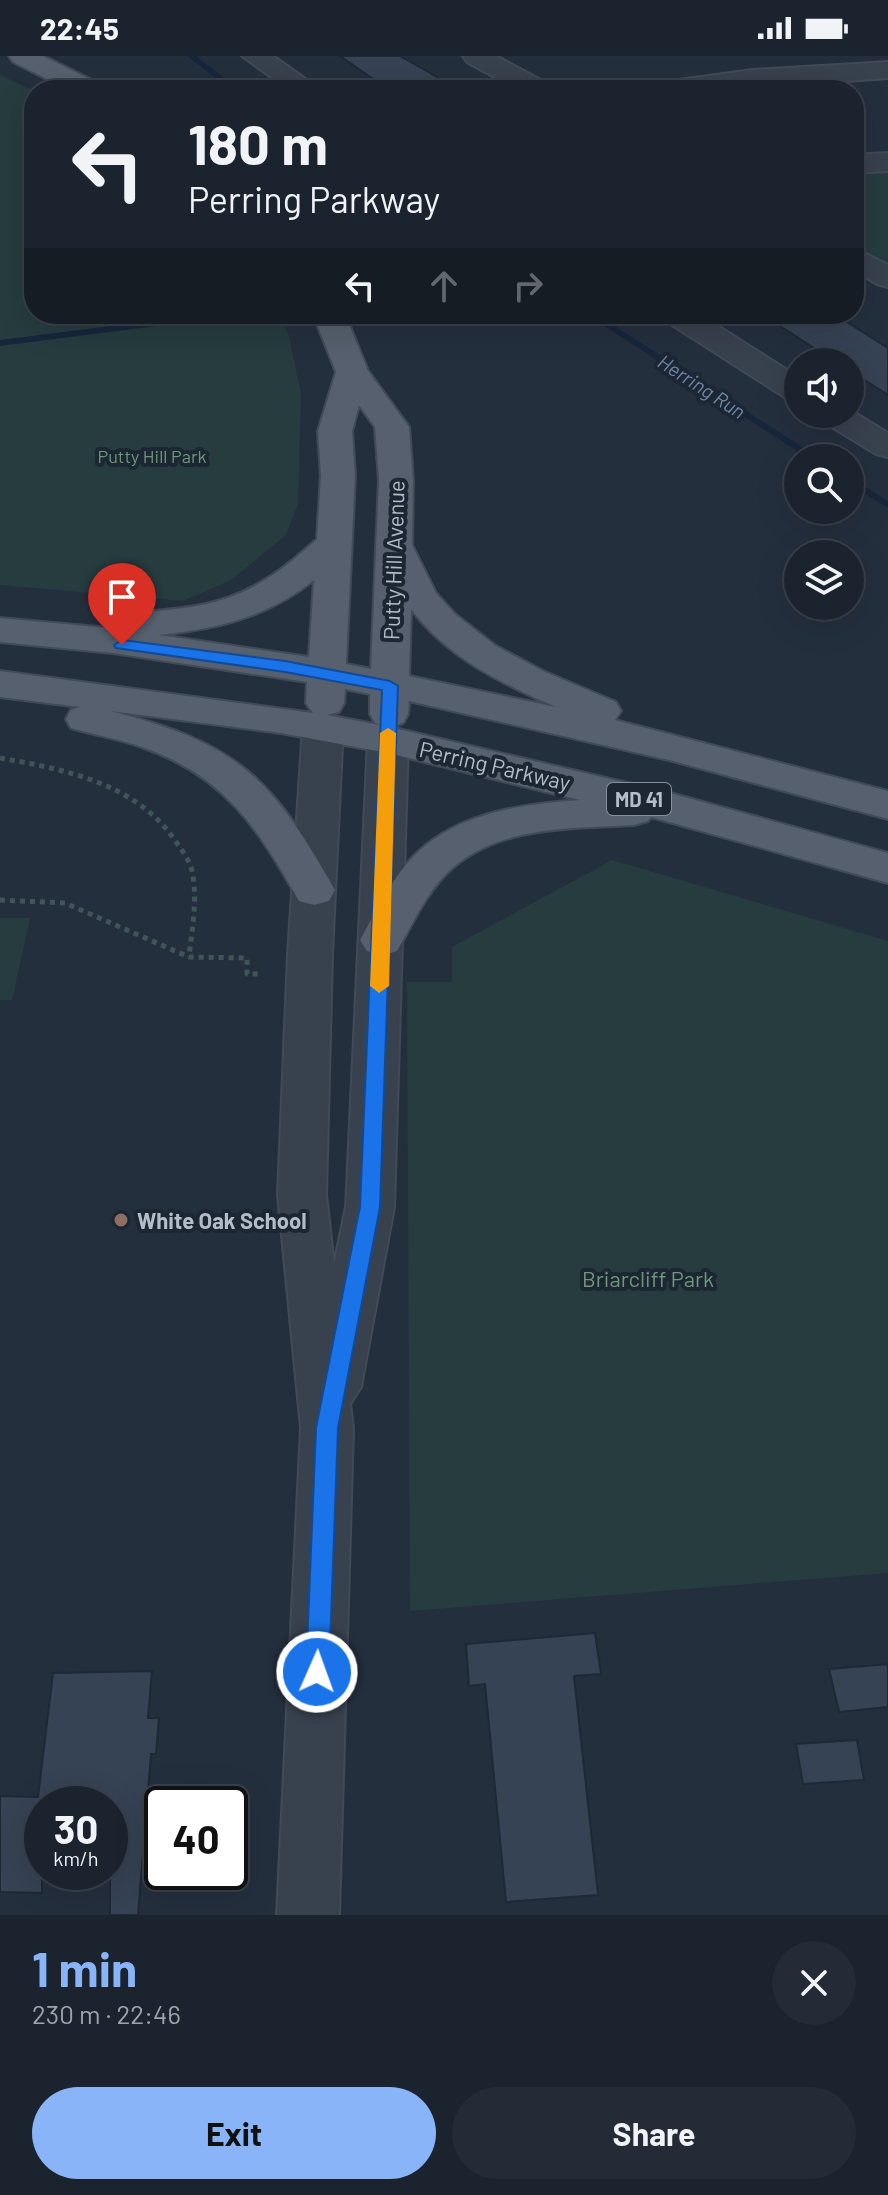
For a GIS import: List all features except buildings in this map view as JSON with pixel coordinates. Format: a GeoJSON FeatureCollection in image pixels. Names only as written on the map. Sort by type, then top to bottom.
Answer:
{"type":"FeatureCollection","features":[{"type":"Feature","properties":{"kind":"main road"},"geometry":{"type":"LineString","coordinates":[[22,56],[70,80]]}},
{"type":"Feature","properties":{"kind":"main road","name":"Putty Hill Avenue"},"geometry":{"type":"LineString","coordinates":[[333,324],[352,372],[392,427],[396,480],[388,740]]}},
{"type":"Feature","properties":{"kind":"main road","name":"Putty Hill Avenue"},"geometry":{"type":"LineString","coordinates":[[323,727],[338,475],[335,431],[352,372]]}},
{"type":"Feature","properties":{"kind":"main road"},"geometry":{"type":"LineString","coordinates":[[3,630],[179,622],[220,615],[248,607],[277,593],[334,542]]}},
{"type":"Feature","properties":{"kind":"main road"},"geometry":{"type":"LineString","coordinates":[[394,544],[424,602],[448,629],[479,654],[525,678],[700,752]]}},
{"type":"Feature","properties":{"kind":"main road"},"geometry":{"type":"LineString","coordinates":[[3,630],[195,654],[390,686],[700,752],[888,805]]}},
{"type":"Feature","properties":{"kind":"main road","name":"Perring Parkway"},"geometry":{"type":"LineString","coordinates":[[0,684],[154,702],[323,727],[388,740],[674,808],[888,868]]}},
{"type":"Feature","properties":{"kind":"main road"},"geometry":{"type":"LineString","coordinates":[[0,703],[135,728],[179,744],[222,771],[256,801],[314,890]]}},
{"type":"Feature","properties":{"kind":"main road"},"geometry":{"type":"LineString","coordinates":[[382,940],[432,863],[458,841],[493,828],[549,817],[674,808]]}},
{"type":"Feature","properties":{"kind":"street"},"geometry":{"type":"LineString","coordinates":[[255,56],[292,80]]}},
{"type":"Feature","properties":{"kind":"street"},"geometry":{"type":"LineString","coordinates":[[476,56],[520,80]]}},
{"type":"Feature","properties":{"kind":"street"},"geometry":{"type":"LineString","coordinates":[[731,80],[888,70]]}},
{"type":"Feature","properties":{"kind":"street"},"geometry":{"type":"LineString","coordinates":[[864,163],[888,162]]}},
{"type":"Feature","properties":{"kind":"street"},"geometry":{"type":"LineString","coordinates":[[864,263],[888,278]]}},
{"type":"Feature","properties":{"kind":"street"},"geometry":{"type":"LineString","coordinates":[[693,324],[784,382]]}},
{"type":"Feature","properties":{"kind":"street"},"geometry":{"type":"LineString","coordinates":[[857,428],[888,447]]}},
{"type":"Feature","properties":{"kind":"street","name":"Putty Hill Avenue"},"geometry":{"type":"LineString","coordinates":[[308,1915],[327,1428],[302,1195],[323,727]]}},
{"type":"Feature","properties":{"kind":"street","name":"Putty Hill Avenue"},"geometry":{"type":"LineString","coordinates":[[327,1428],[370,1207],[388,740]]}},
{"type":"Feature","properties":{"kind":"path"},"geometry":{"type":"LineString","coordinates":[[0,758],[91,779],[135,799],[171,832],[192,868],[194,912],[189,957]]}},
{"type":"Feature","properties":{"kind":"path"},"geometry":{"type":"LineString","coordinates":[[0,900],[65,903],[189,957],[247,958],[247,974],[262,974]]}},
{"type":"Feature","properties":{"kind":"green space","name":"Putty Hill Park"},"geometry":{"type":"Polygon","coordinates":[[[0,75],[24,86],[24,324],[283,324],[289,336],[301,394],[298,504],[286,535],[231,580],[183,601],[0,585],[0,75]]]}},
{"type":"Feature","properties":{"kind":"green space"},"geometry":{"type":"Polygon","coordinates":[[[888,165],[888,267],[864,253],[864,166],[888,165]]]}},
{"type":"Feature","properties":{"kind":"green space","name":"Briarcliff Park"},"geometry":{"type":"Polygon","coordinates":[[[612,860],[888,941],[888,1573],[410,1611],[407,982],[452,982],[452,947],[612,860]]]}},
{"type":"Feature","properties":{"kind":"green space"},"geometry":{"type":"Polygon","coordinates":[[[0,918],[30,918],[12,1000],[0,1000],[0,918]]]}},
{"type":"Feature","properties":{"kind":"waterway"},"geometry":{"type":"LineString","coordinates":[[191,56],[223,80]]}},
{"type":"Feature","properties":{"kind":"waterway","name":"Herring Run"},"geometry":{"type":"LineString","coordinates":[[0,343],[148,324]]}},
{"type":"Feature","properties":{"kind":"waterway","name":"Herring Run"},"geometry":{"type":"LineString","coordinates":[[606,324],[792,444]]}},
{"type":"Feature","properties":{"kind":"waterway","name":"Herring Run"},"geometry":{"type":"LineString","coordinates":[[864,490],[888,505]]}},
{"type":"Feature","properties":{"kind":"slow traffic"},"geometry":{"type":"LineString","coordinates":[[379,986],[388,733]]}},
{"type":"Feature","properties":{"kind":"place","name":"White Oak School"},"geometry":{"type":"Point","coordinates":[121,1220]}},
{"type":"Feature","properties":{"kind":"route"},"geometry":{"type":"LineString","coordinates":[[122,645],[285,666],[390,686],[370,1207],[327,1428],[317,1672]]}}]}
